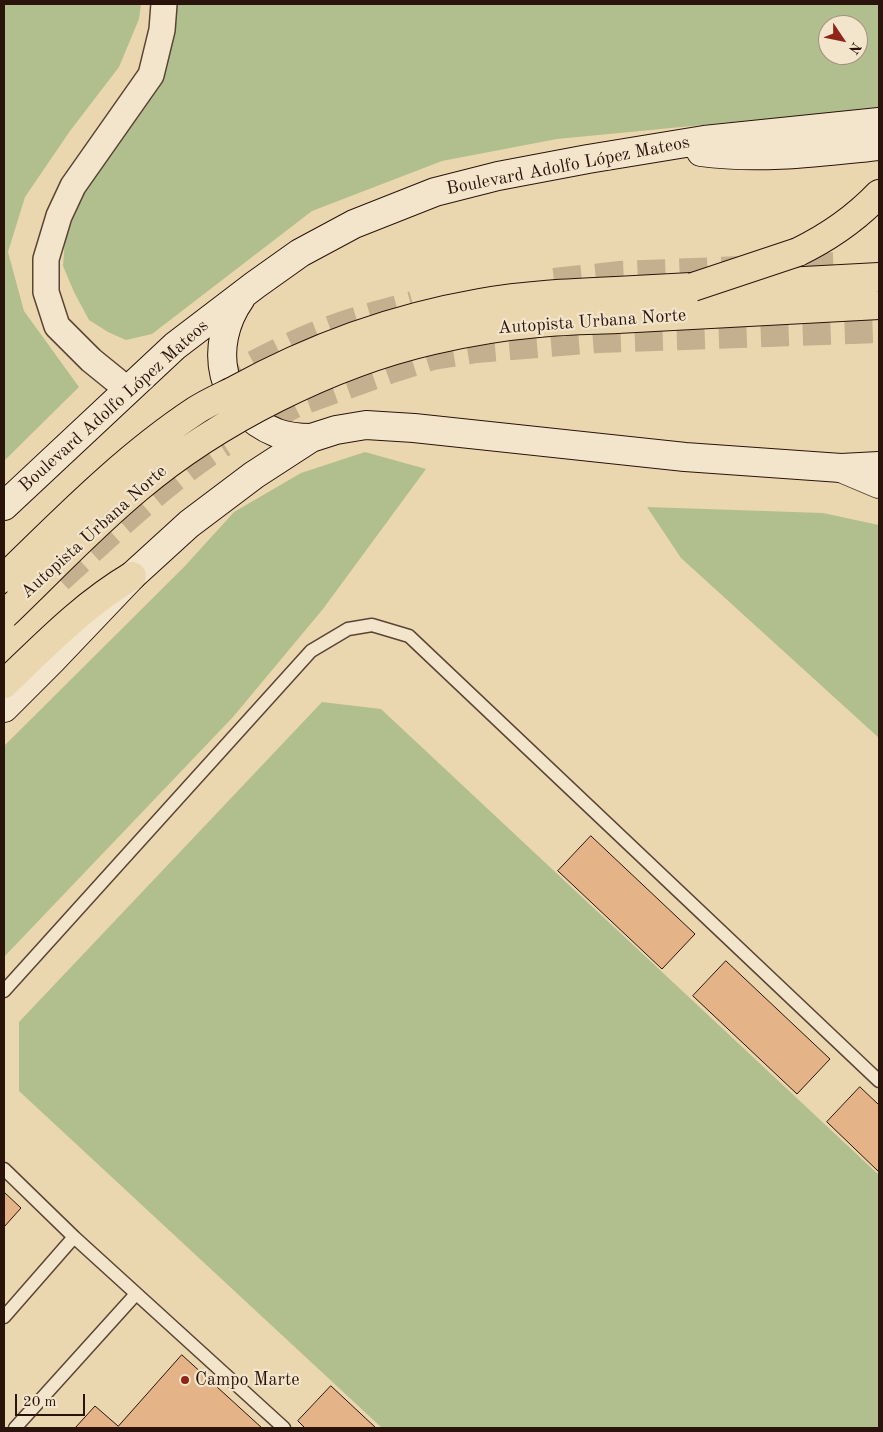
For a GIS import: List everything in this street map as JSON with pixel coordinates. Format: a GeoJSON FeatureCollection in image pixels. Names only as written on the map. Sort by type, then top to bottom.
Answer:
{"type":"FeatureCollection","features":[{"type":"Feature","properties":{"kind":"highway"},"geometry":{"type":"LineString","coordinates":[[693,286],[798,252],[823,240],[846,224],[879,194]]}},
{"type":"Feature","properties":{"kind":"highway","name":"Autopista Urbana Norte"},"geometry":{"type":"LineString","coordinates":[[4,578],[119,470],[195,411],[267,372],[329,344],[398,322],[479,303],[535,295],[879,277]]}},
{"type":"Feature","properties":{"kind":"highway","name":"Autopista Urbana Norte"},"geometry":{"type":"LineString","coordinates":[[4,615],[132,493],[181,455],[230,422],[274,399],[333,372],[394,350],[433,340],[539,322],[879,305]]}},
{"type":"Feature","properties":{"kind":"highway"},"geometry":{"type":"LineString","coordinates":[[4,562],[77,490]]}},
{"type":"Feature","properties":{"kind":"highway"},"geometry":{"type":"LineString","coordinates":[[4,684],[68,622],[95,600],[132,576]]}},
{"type":"Feature","properties":{"kind":"highway"},"geometry":{"type":"LineString","coordinates":[[4,632],[59,579]]}},
{"type":"Feature","properties":{"kind":"main road","name":"Boulevard Adolfo López Mateos"},"geometry":{"type":"LineString","coordinates":[[4,506],[175,346],[300,253],[354,224],[435,192],[498,176],[704,140],[879,122]]}},
{"type":"Feature","properties":{"kind":"main road"},"geometry":{"type":"LineString","coordinates":[[655,148],[746,156],[770,156],[879,146]]}},
{"type":"Feature","properties":{"kind":"main road"},"geometry":{"type":"LineString","coordinates":[[255,285],[243,296],[233,310],[226,325],[222,357],[224,373],[238,403],[249,416],[263,426],[278,433],[294,437],[311,438]]}},
{"type":"Feature","properties":{"kind":"main road"},"geometry":{"type":"LineString","coordinates":[[4,708],[132,576],[189,524],[254,475],[311,438],[336,430],[366,425],[414,428],[684,457],[841,468],[879,466]]}},
{"type":"Feature","properties":{"kind":"main road"},"geometry":{"type":"LineString","coordinates":[[841,468],[879,484]]}},
{"type":"Feature","properties":{"kind":"street"},"geometry":{"type":"LineString","coordinates":[[128,390],[91,360],[57,326],[46,292],[46,260],[59,216],[73,186],[151,75],[162,30],[164,4]]}},
{"type":"Feature","properties":{"kind":"lane"},"geometry":{"type":"LineString","coordinates":[[4,991],[311,651],[348,629],[372,625],[410,636],[879,1081]]}},
{"type":"Feature","properties":{"kind":"lane"},"geometry":{"type":"LineString","coordinates":[[4,1169],[74,1237],[284,1428]]}},
{"type":"Feature","properties":{"kind":"lane"},"geometry":{"type":"LineString","coordinates":[[4,1317],[74,1237]]}},
{"type":"Feature","properties":{"kind":"lane"},"geometry":{"type":"LineString","coordinates":[[15,1428],[136,1294]]}},
{"type":"Feature","properties":{"kind":"green space"},"geometry":{"type":"Polygon","coordinates":[[[4,4],[141,4],[139,19],[119,67],[70,131],[25,197],[8,252],[24,311],[79,387],[4,461],[4,4]]]}},
{"type":"Feature","properties":{"kind":"green space"},"geometry":{"type":"Polygon","coordinates":[[[176,4],[879,4],[879,108],[557,139],[442,161],[312,211],[152,334],[126,340],[108,332],[89,320],[74,292],[63,266],[65,238],[85,191],[137,113],[176,4]]]}},
{"type":"Feature","properties":{"kind":"green space"},"geometry":{"type":"Polygon","coordinates":[[[365,452],[426,469],[323,609],[233,717],[4,957],[4,746],[184,567],[234,512],[301,473],[365,452]]]}},
{"type":"Feature","properties":{"kind":"green space"},"geometry":{"type":"Polygon","coordinates":[[[647,507],[823,513],[879,525],[879,738],[681,558],[647,507]]]}},
{"type":"Feature","properties":{"kind":"green space"},"geometry":{"type":"Polygon","coordinates":[[[322,702],[381,709],[879,1175],[879,1428],[382,1428],[19,1091],[19,1022],[322,702]]]}},
{"type":"Feature","properties":{"kind":"building"},"geometry":{"type":"Polygon","coordinates":[[[591,836],[695,934],[662,969],[558,871],[591,836]]]}},
{"type":"Feature","properties":{"kind":"building"},"geometry":{"type":"Polygon","coordinates":[[[726,961],[830,1059],[797,1094],[693,996],[726,961]]]}},
{"type":"Feature","properties":{"kind":"building"},"geometry":{"type":"Polygon","coordinates":[[[860,1087],[879,1105],[879,1172],[827,1122],[860,1087]]]}},
{"type":"Feature","properties":{"kind":"building"},"geometry":{"type":"Polygon","coordinates":[[[4,1192],[21,1208],[4,1227],[4,1192]]]}},
{"type":"Feature","properties":{"kind":"building","name":"Campo Marte"},"geometry":{"type":"Polygon","coordinates":[[[182,1355],[262,1428],[75,1428],[95,1406],[118,1426],[182,1355]]]}},
{"type":"Feature","properties":{"kind":"building"},"geometry":{"type":"Polygon","coordinates":[[[331,1386],[376,1428],[305,1428],[298,1421],[331,1386]]]}},
{"type":"Feature","properties":{"kind":"tunnel"},"geometry":{"type":"LineString","coordinates":[[554,282],[620,275],[840,266]]}},
{"type":"Feature","properties":{"kind":"tunnel"},"geometry":{"type":"LineString","coordinates":[[217,384],[314,336],[375,315],[413,305]]}},
{"type":"Feature","properties":{"kind":"tunnel"},"geometry":{"type":"LineString","coordinates":[[269,417],[297,403],[389,370],[433,356],[476,349],[598,339],[879,329]]}},
{"type":"Feature","properties":{"kind":"tunnel"},"geometry":{"type":"LineString","coordinates":[[59,579],[118,525],[180,474],[223,443]]}},
{"type":"Feature","properties":{"kind":"place","name":"Campo Marte"},"geometry":{"type":"Point","coordinates":[185,1380]}}]}
